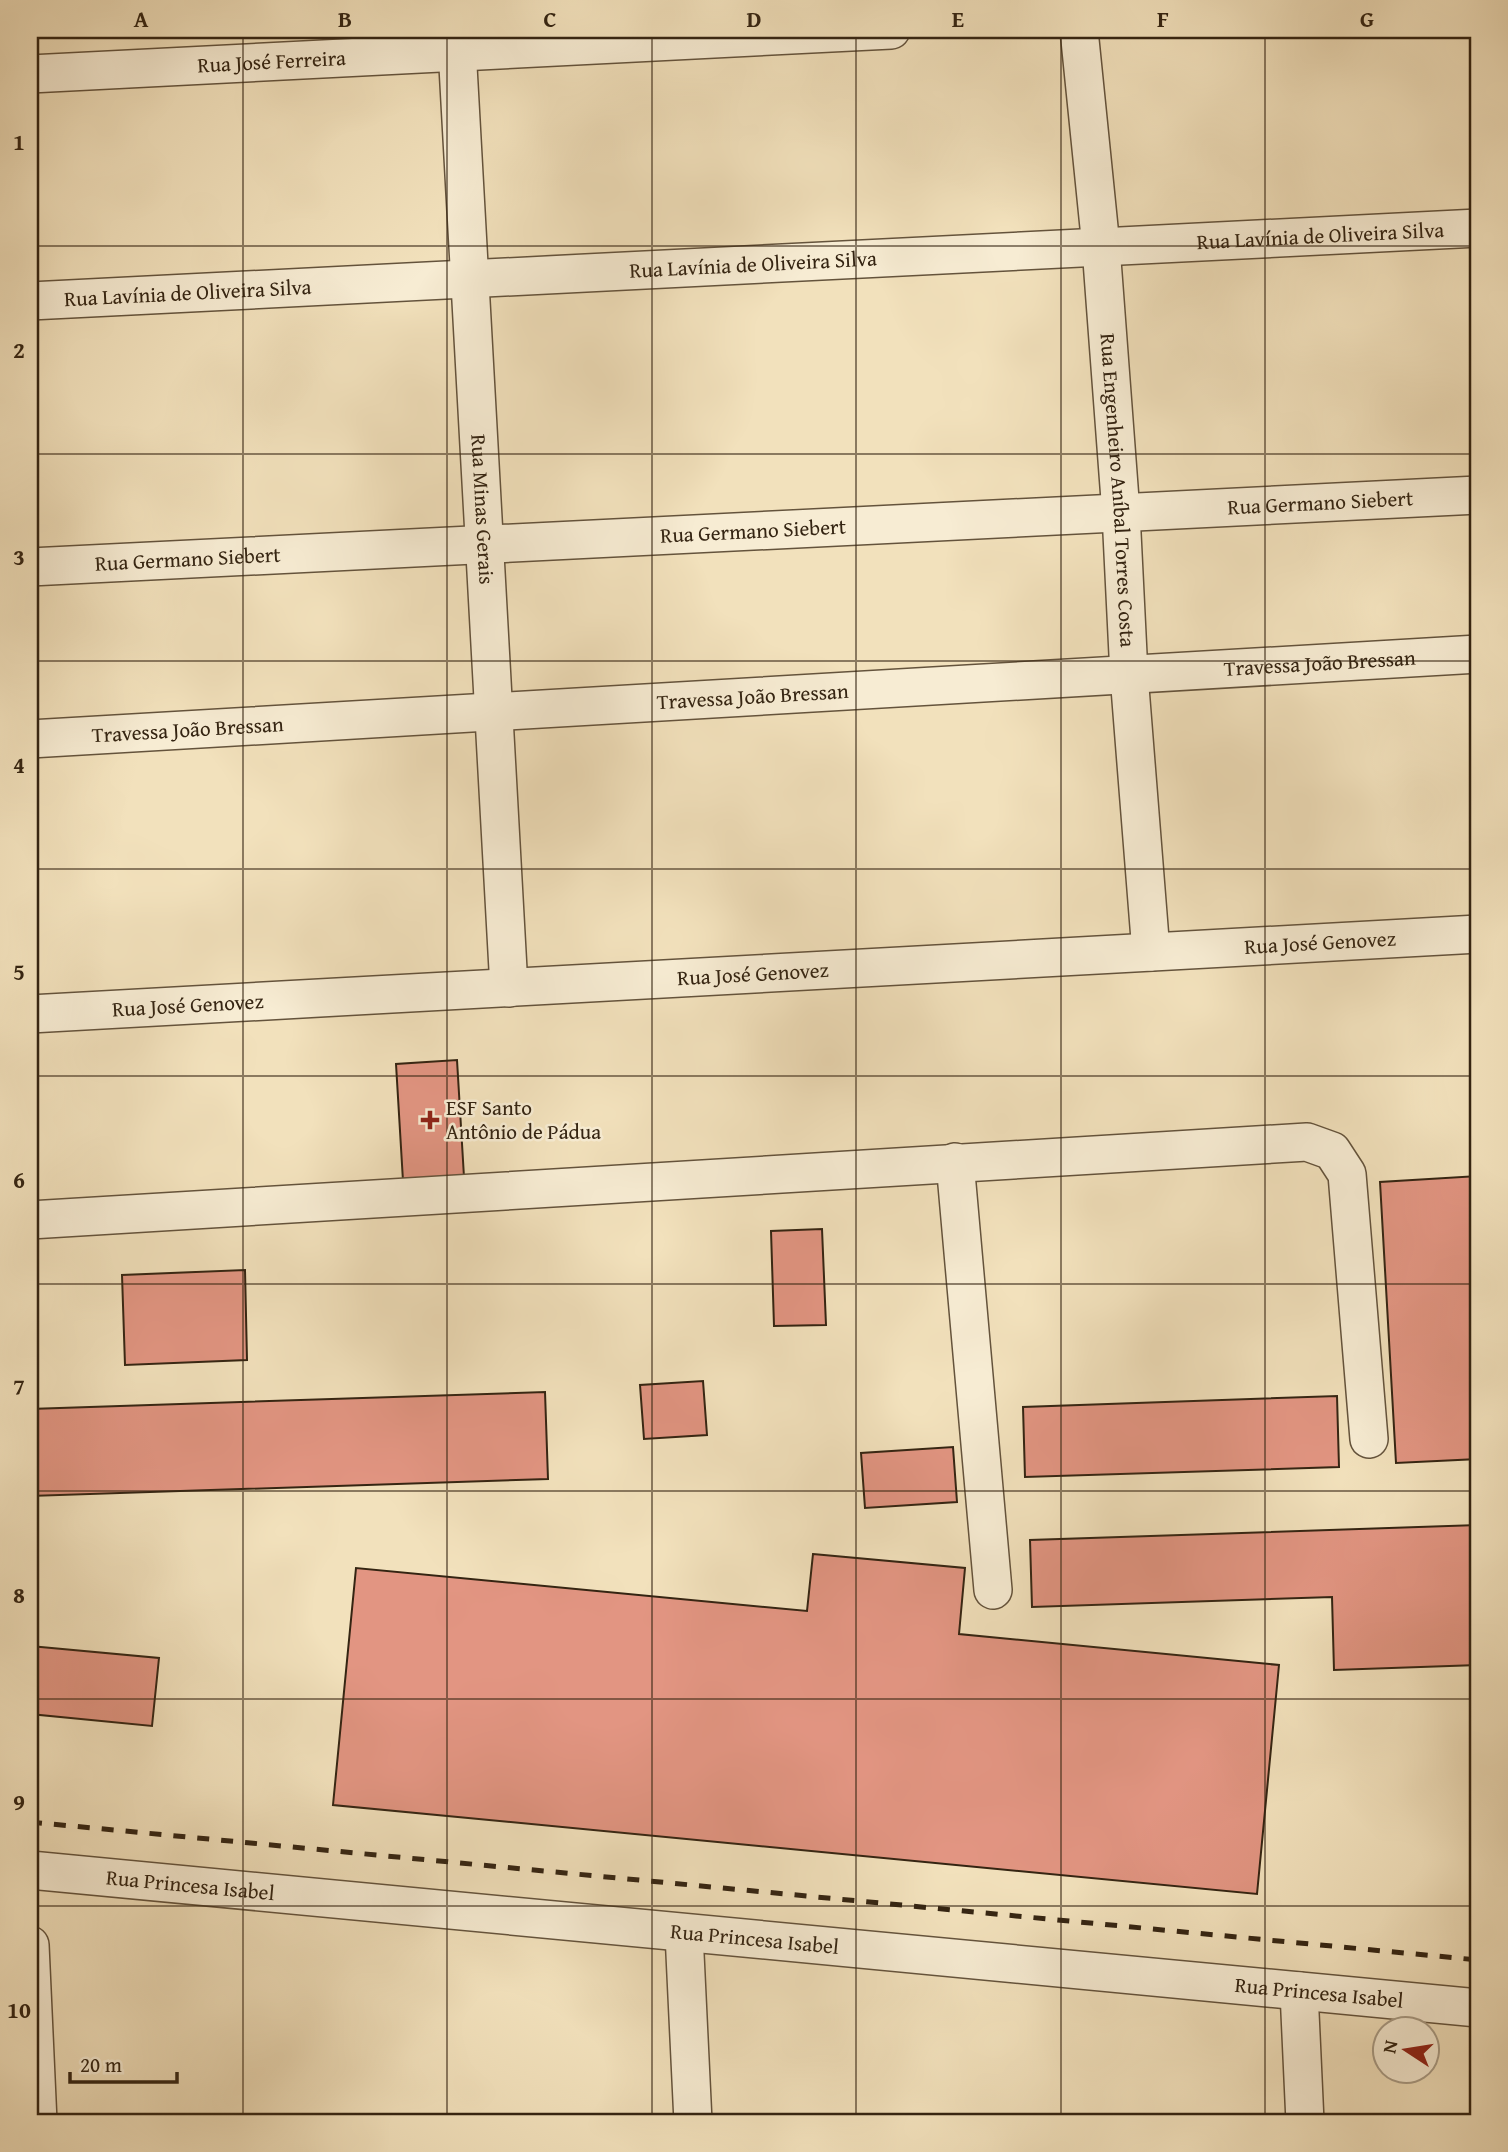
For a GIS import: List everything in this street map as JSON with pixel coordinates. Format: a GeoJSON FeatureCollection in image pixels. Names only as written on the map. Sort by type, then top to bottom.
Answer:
{"type":"FeatureCollection","features":[{"type":"Feature","properties":{"kind":"street","name":"Rua José Ferreira"},"geometry":{"type":"LineString","coordinates":[[30,74],[456,41],[891,30]]}},
{"type":"Feature","properties":{"kind":"street","name":"Rua Engenheiro Aníbal Torres Costa"},"geometry":{"type":"LineString","coordinates":[[1079,30],[1101,247],[1121,513],[1129,674],[1152,952]]}},
{"type":"Feature","properties":{"kind":"street","name":"Rua Minas Gerais"},"geometry":{"type":"LineString","coordinates":[[456,41],[509,988]]}},
{"type":"Feature","properties":{"kind":"street","name":"Rua Lavínia de Oliveira Silva"},"geometry":{"type":"LineString","coordinates":[[30,301],[1478,228]]}},
{"type":"Feature","properties":{"kind":"street","name":"Rua Germano Siebert"},"geometry":{"type":"LineString","coordinates":[[30,567],[1478,495]]}},
{"type":"Feature","properties":{"kind":"street","name":"Travessa João Bressan"},"geometry":{"type":"LineString","coordinates":[[30,739],[1478,654]]}},
{"type":"Feature","properties":{"kind":"street","name":"Rua José Genovez"},"geometry":{"type":"LineString","coordinates":[[30,1014],[1478,934]]}},
{"type":"Feature","properties":{"kind":"street"},"geometry":{"type":"LineString","coordinates":[[30,1220],[1307,1142],[1332,1152],[1347,1174],[1369,1439]]}},
{"type":"Feature","properties":{"kind":"street"},"geometry":{"type":"LineString","coordinates":[[955,1163],[993,1590]]}},
{"type":"Feature","properties":{"kind":"street","name":"Rua Princesa Isabel"},"geometry":{"type":"LineString","coordinates":[[30,1870],[1478,2008]]}},
{"type":"Feature","properties":{"kind":"street"},"geometry":{"type":"LineString","coordinates":[[684,1933],[693,2122]]}},
{"type":"Feature","properties":{"kind":"street"},"geometry":{"type":"LineString","coordinates":[[30,1945],[38,2122]]}},
{"type":"Feature","properties":{"kind":"street"},"geometry":{"type":"LineString","coordinates":[[1299,1991],[1305,2122]]}},
{"type":"Feature","properties":{"kind":"building","name":"ESF Santo Antônio de Pádua"},"geometry":{"type":"Polygon","coordinates":[[[457,1060],[464,1177],[403,1181],[396,1064],[457,1060]]]}},
{"type":"Feature","properties":{"kind":"building"},"geometry":{"type":"Polygon","coordinates":[[[1478,1176],[1478,1459],[1396,1463],[1380,1182],[1478,1176]]]}},
{"type":"Feature","properties":{"kind":"building"},"geometry":{"type":"Polygon","coordinates":[[[822,1229],[826,1325],[774,1326],[771,1231],[822,1229]]]}},
{"type":"Feature","properties":{"kind":"building"},"geometry":{"type":"Polygon","coordinates":[[[245,1270],[247,1360],[125,1365],[122,1275],[245,1270]]]}},
{"type":"Feature","properties":{"kind":"building"},"geometry":{"type":"Polygon","coordinates":[[[703,1381],[707,1435],[644,1439],[640,1385],[703,1381]]]}},
{"type":"Feature","properties":{"kind":"building"},"geometry":{"type":"Polygon","coordinates":[[[545,1392],[548,1479],[30,1496],[30,1409],[545,1392]]]}},
{"type":"Feature","properties":{"kind":"building"},"geometry":{"type":"Polygon","coordinates":[[[1337,1396],[1339,1467],[1025,1477],[1023,1407],[1337,1396]]]}},
{"type":"Feature","properties":{"kind":"building"},"geometry":{"type":"Polygon","coordinates":[[[953,1447],[957,1502],[865,1508],[861,1453],[953,1447]]]}},
{"type":"Feature","properties":{"kind":"building"},"geometry":{"type":"Polygon","coordinates":[[[1478,1525],[1478,1665],[1334,1670],[1332,1597],[1032,1607],[1030,1540],[1478,1525]]]}},
{"type":"Feature","properties":{"kind":"building"},"geometry":{"type":"Polygon","coordinates":[[[813,1554],[965,1568],[959,1634],[1279,1665],[1257,1894],[333,1805],[356,1568],[807,1611],[813,1554]]]}},
{"type":"Feature","properties":{"kind":"building"},"geometry":{"type":"Polygon","coordinates":[[[30,1646],[159,1658],[152,1726],[30,1714],[30,1646]]]}},
{"type":"Feature","properties":{"kind":"railway"},"geometry":{"type":"LineString","coordinates":[[30,1822],[1478,1960]]}},
{"type":"Feature","properties":{"kind":"place","name":"ESF Santo Antônio de Pádua"},"geometry":{"type":"Point","coordinates":[430,1120]}}]}
